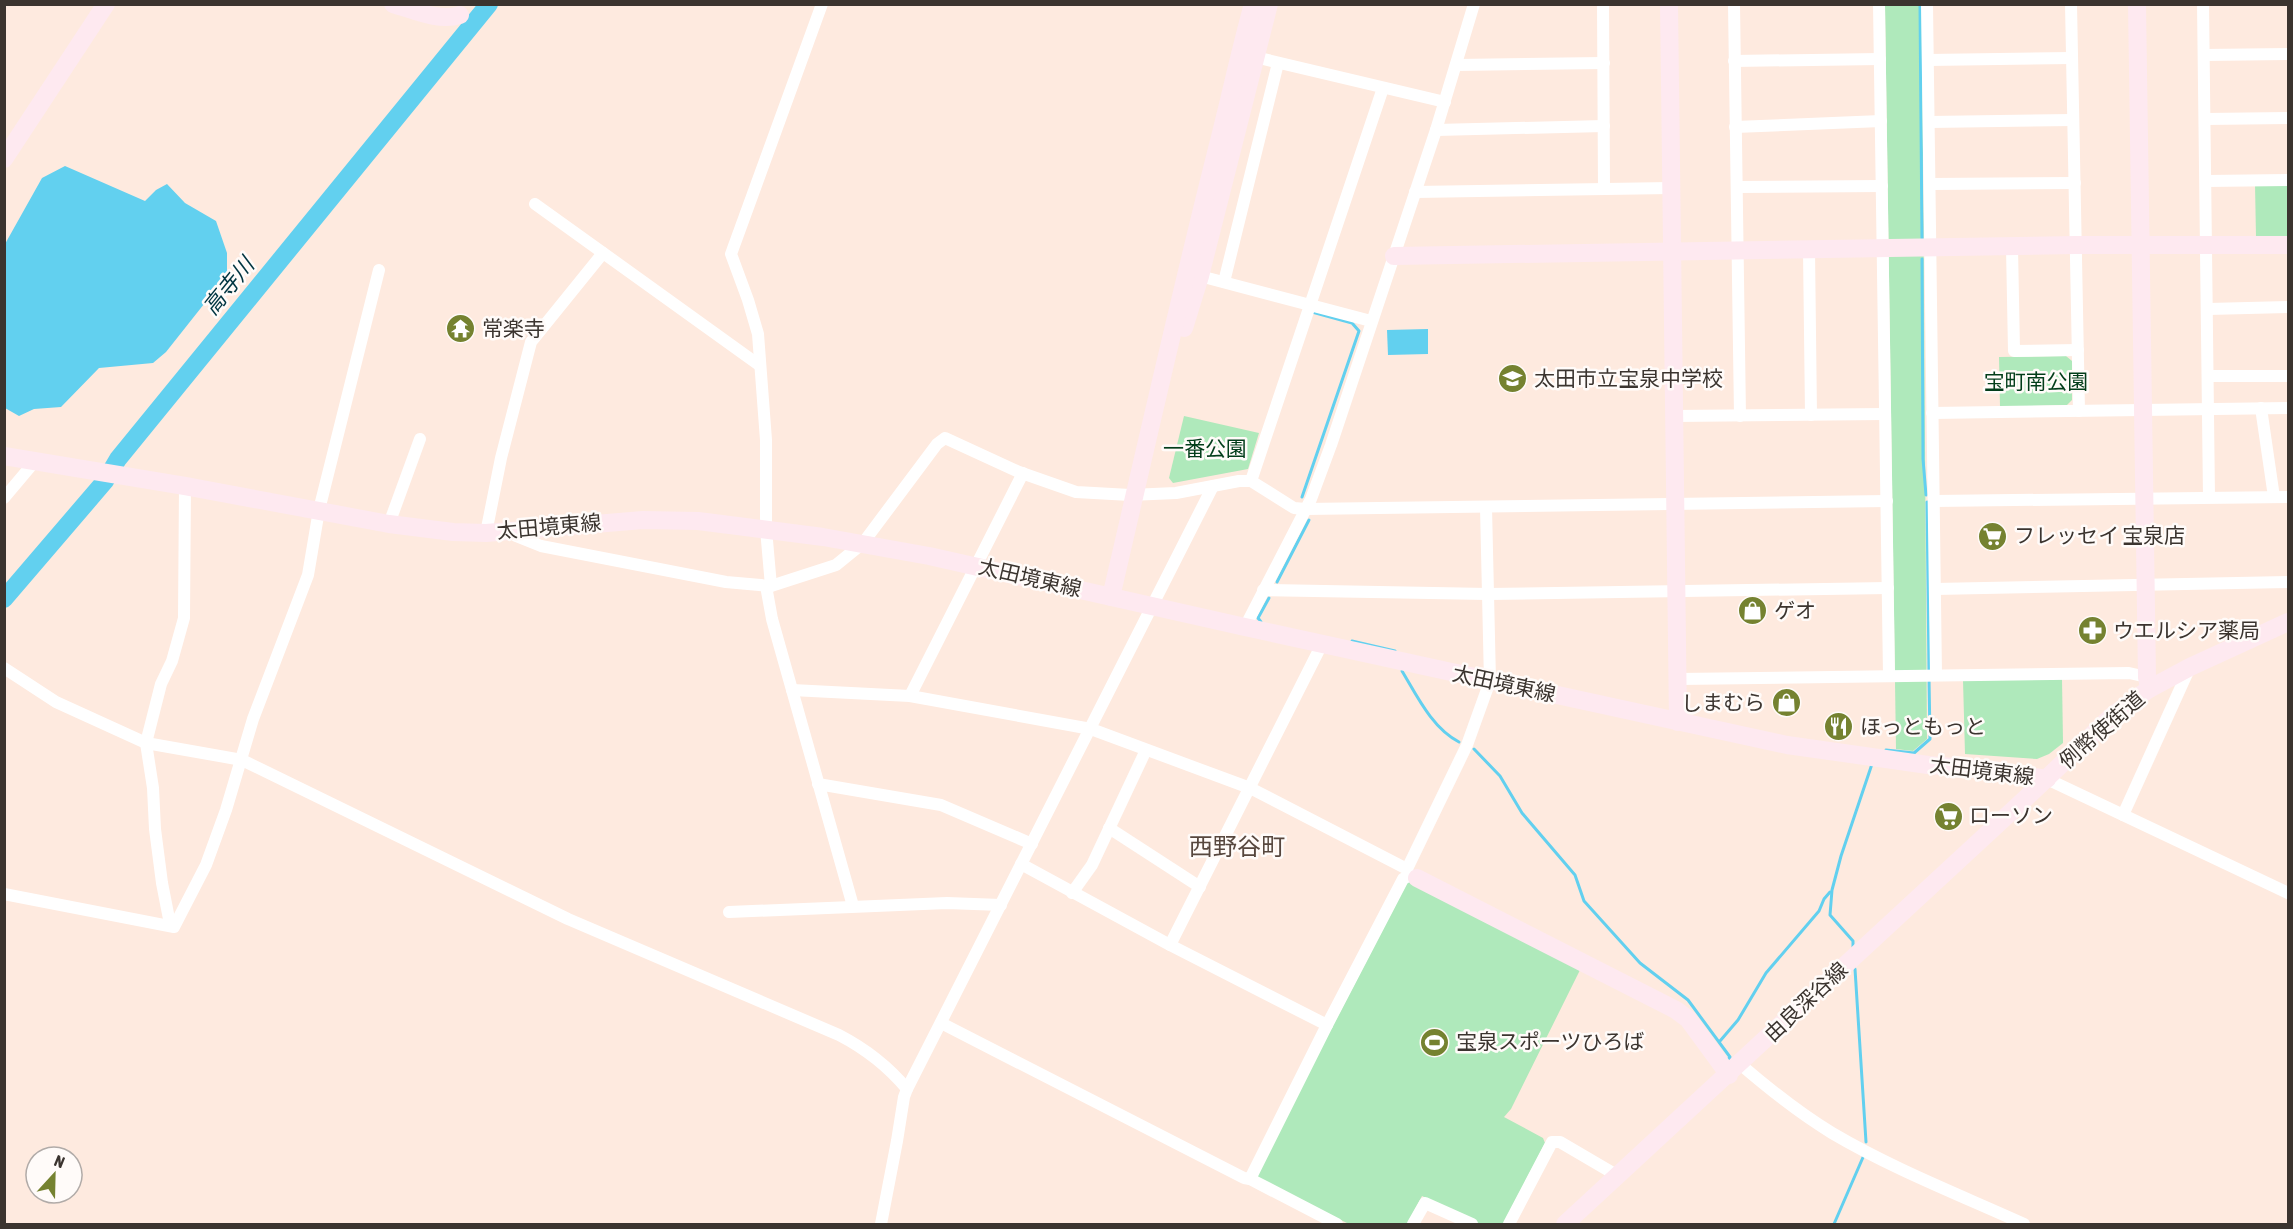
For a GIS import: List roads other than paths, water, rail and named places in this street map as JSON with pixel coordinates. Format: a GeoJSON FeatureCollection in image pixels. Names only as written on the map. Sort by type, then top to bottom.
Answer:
{"type":"FeatureCollection","features":[{"type":"Feature","properties":{"kind":"street"},"geometry":{"type":"LineString","coordinates":[[4,159],[106,4]]}},
{"type":"Feature","properties":{"kind":"street"},"geometry":{"type":"LineString","coordinates":[[393,4],[450,18],[464,10]]}},
{"type":"Feature","properties":{"kind":"street"},"geometry":{"type":"LineString","coordinates":[[822,4],[731,254],[758,334],[766,440],[766,529],[772,619],[853,906]]}},
{"type":"Feature","properties":{"kind":"street"},"geometry":{"type":"LineString","coordinates":[[1111,597],[1241,45],[1254,4]]}},
{"type":"Feature","properties":{"kind":"street"},"geometry":{"type":"LineString","coordinates":[[1135,490],[1200,276],[1269,4]]}},
{"type":"Feature","properties":{"kind":"street"},"geometry":{"type":"LineString","coordinates":[[1245,627],[1311,499],[1331,445],[1437,130],[1474,4]]}},
{"type":"Feature","properties":{"kind":"street"},"geometry":{"type":"LineString","coordinates":[[1603,4],[1604,189]]}},
{"type":"Feature","properties":{"kind":"street"},"geometry":{"type":"LineString","coordinates":[[1669,4],[1678,722]]}},
{"type":"Feature","properties":{"kind":"street"},"geometry":{"type":"LineString","coordinates":[[1734,4],[1740,416]]}},
{"type":"Feature","properties":{"kind":"street"},"geometry":{"type":"LineString","coordinates":[[1879,4],[1889,675]]}},
{"type":"Feature","properties":{"kind":"street"},"geometry":{"type":"LineString","coordinates":[[1927,4],[1936,675]]}},
{"type":"Feature","properties":{"kind":"street"},"geometry":{"type":"LineString","coordinates":[[2071,4],[2079,411]]}},
{"type":"Feature","properties":{"kind":"street"},"geometry":{"type":"LineString","coordinates":[[1678,679],[2129,673],[2148,683],[2137,4]]}},
{"type":"Feature","properties":{"kind":"street"},"geometry":{"type":"LineString","coordinates":[[2203,4],[2210,497]]}},
{"type":"Feature","properties":{"kind":"street"},"geometry":{"type":"LineString","coordinates":[[2204,55],[2289,54]]}},
{"type":"Feature","properties":{"kind":"street"},"geometry":{"type":"LineString","coordinates":[[1255,57],[1445,102]]}},
{"type":"Feature","properties":{"kind":"street"},"geometry":{"type":"LineString","coordinates":[[1928,60],[2072,58]]}},
{"type":"Feature","properties":{"kind":"street"},"geometry":{"type":"LineString","coordinates":[[1734,61],[1880,59]]}},
{"type":"Feature","properties":{"kind":"street"},"geometry":{"type":"LineString","coordinates":[[1224,282],[1278,63]]}},
{"type":"Feature","properties":{"kind":"street"},"geometry":{"type":"LineString","coordinates":[[1456,65],[1604,63]]}},
{"type":"Feature","properties":{"kind":"street"},"geometry":{"type":"LineString","coordinates":[[1251,481],[1383,88]]}},
{"type":"Feature","properties":{"kind":"street"},"geometry":{"type":"LineString","coordinates":[[2205,118],[2289,118]]}},
{"type":"Feature","properties":{"kind":"street"},"geometry":{"type":"LineString","coordinates":[[1929,122],[2073,120]]}},
{"type":"Feature","properties":{"kind":"street"},"geometry":{"type":"LineString","coordinates":[[1735,127],[1881,121]]}},
{"type":"Feature","properties":{"kind":"street"},"geometry":{"type":"LineString","coordinates":[[1437,130],[1604,126]]}},
{"type":"Feature","properties":{"kind":"street"},"geometry":{"type":"LineString","coordinates":[[2206,182],[2289,180]]}},
{"type":"Feature","properties":{"kind":"street"},"geometry":{"type":"LineString","coordinates":[[1930,184],[2075,183]]}},
{"type":"Feature","properties":{"kind":"street"},"geometry":{"type":"LineString","coordinates":[[1737,187],[1882,186]]}},
{"type":"Feature","properties":{"kind":"street"},"geometry":{"type":"LineString","coordinates":[[1415,192],[1671,188]]}},
{"type":"Feature","properties":{"kind":"street"},"geometry":{"type":"LineString","coordinates":[[535,204],[759,365]]}},
{"type":"Feature","properties":{"kind":"street"},"geometry":{"type":"LineString","coordinates":[[1394,256],[1882,250],[2076,245],[2289,245]]}},
{"type":"Feature","properties":{"kind":"street"},"geometry":{"type":"LineString","coordinates":[[2012,247],[2014,351],[2078,350]]}},
{"type":"Feature","properties":{"kind":"street"},"geometry":{"type":"LineString","coordinates":[[1809,250],[1811,415]]}},
{"type":"Feature","properties":{"kind":"street"},"geometry":{"type":"LineString","coordinates":[[486,533],[501,458],[531,342],[603,253]]}},
{"type":"Feature","properties":{"kind":"street"},"geometry":{"type":"LineString","coordinates":[[4,894],[170,924],[174,927],[206,865],[242,760],[258,703],[308,575],[319,510],[379,270]]}},
{"type":"Feature","properties":{"kind":"street"},"geometry":{"type":"LineString","coordinates":[[1200,276],[1371,321]]}},
{"type":"Feature","properties":{"kind":"street"},"geometry":{"type":"LineString","coordinates":[[2208,309],[2289,308]]}},
{"type":"Feature","properties":{"kind":"street"},"geometry":{"type":"LineString","coordinates":[[2209,376],[2289,376]]}},
{"type":"Feature","properties":{"kind":"street"},"geometry":{"type":"LineString","coordinates":[[2261,408],[2274,497]]}},
{"type":"Feature","properties":{"kind":"street"},"geometry":{"type":"LineString","coordinates":[[1932,413],[2289,408]]}},
{"type":"Feature","properties":{"kind":"street"},"geometry":{"type":"LineString","coordinates":[[1674,416],[1885,414]]}},
{"type":"Feature","properties":{"kind":"street"},"geometry":{"type":"LineString","coordinates":[[511,530],[516,536],[541,546],[726,582],[769,586],[836,565],[863,543],[937,444],[945,438],[1023,473],[1076,492],[1135,490],[1176,493],[1239,481],[1251,481],[1294,508],[1305,509],[1887,501]]}},
{"type":"Feature","properties":{"kind":"street"},"geometry":{"type":"LineString","coordinates":[[389,524],[420,439]]}},
{"type":"Feature","properties":{"kind":"street","name":"太田境東線"},"geometry":{"type":"LineString","coordinates":[[4,456],[113,473],[389,524],[453,532],[486,533],[643,520],[698,521],[863,543],[1787,745],[2047,779]]}},
{"type":"Feature","properties":{"kind":"street"},"geometry":{"type":"LineString","coordinates":[[4,498],[36,460]]}},
{"type":"Feature","properties":{"kind":"street"},"geometry":{"type":"LineString","coordinates":[[910,696],[1023,473]]}},
{"type":"Feature","properties":{"kind":"street"},"geometry":{"type":"LineString","coordinates":[[170,924],[161,872],[146,743],[161,684],[172,661],[184,618],[185,486]]}},
{"type":"Feature","properties":{"kind":"street"},"geometry":{"type":"LineString","coordinates":[[881,1224],[907,1089],[1212,486]]}},
{"type":"Feature","properties":{"kind":"street"},"geometry":{"type":"LineString","coordinates":[[1934,501],[2289,497]]}},
{"type":"Feature","properties":{"kind":"street"},"geometry":{"type":"LineString","coordinates":[[1250,1179],[1327,1024],[1403,879],[1411,874],[1467,745],[1490,681],[1486,507]]}},
{"type":"Feature","properties":{"kind":"street"},"geometry":{"type":"LineString","coordinates":[[1935,589],[2289,582]]}},
{"type":"Feature","properties":{"kind":"street"},"geometry":{"type":"LineString","coordinates":[[1263,590],[1488,594],[1888,588]]}},
{"type":"Feature","properties":{"kind":"street","name":"例幣使街道"},"geometry":{"type":"LineString","coordinates":[[2047,779],[2148,683],[2190,667],[2289,622]]}},
{"type":"Feature","properties":{"kind":"street"},"geometry":{"type":"LineString","coordinates":[[1170,945],[1322,644]]}},
{"type":"Feature","properties":{"kind":"street"},"geometry":{"type":"LineString","coordinates":[[2123,815],[2190,667]]}},
{"type":"Feature","properties":{"kind":"street"},"geometry":{"type":"LineString","coordinates":[[4,668],[56,702],[146,743],[242,760],[568,919],[839,1035],[873,1055],[907,1089]]}},
{"type":"Feature","properties":{"kind":"street"},"geometry":{"type":"LineString","coordinates":[[792,690],[910,696],[1091,729],[1250,788],[1411,874],[1676,1010],[1688,1019],[1734,1069],[1833,1134],[2024,1224]]}},
{"type":"Feature","properties":{"kind":"street"},"geometry":{"type":"LineString","coordinates":[[1072,893],[1092,865],[1146,750]]}},
{"type":"Feature","properties":{"kind":"street"},"geometry":{"type":"LineString","coordinates":[[2047,779],[2289,893]]}},
{"type":"Feature","properties":{"kind":"street","name":"由良深谷線"},"geometry":{"type":"LineString","coordinates":[[1565,1224],[2047,779]]}},
{"type":"Feature","properties":{"kind":"street"},"geometry":{"type":"LineString","coordinates":[[818,784],[941,805],[1032,844]]}},
{"type":"Feature","properties":{"kind":"street"},"geometry":{"type":"LineString","coordinates":[[1109,828],[1200,887]]}},
{"type":"Feature","properties":{"kind":"street"},"geometry":{"type":"LineString","coordinates":[[1021,864],[1170,945],[1327,1024]]}},
{"type":"Feature","properties":{"kind":"street"},"geometry":{"type":"LineString","coordinates":[[729,912],[947,903],[1001,905]]}},
{"type":"Feature","properties":{"kind":"street"},"geometry":{"type":"LineString","coordinates":[[941,1023],[1337,1224]]}},
{"type":"Feature","properties":{"kind":"street"},"geometry":{"type":"LineString","coordinates":[[1509,1224],[1552,1142],[1560,1142],[1618,1176]]}},
{"type":"Feature","properties":{"kind":"street"},"geometry":{"type":"LineString","coordinates":[[1413,1224],[1425,1203],[1472,1224]]}},
{"type":"Feature","properties":{"kind":"water"},"geometry":{"type":"Polygon","coordinates":[[[65,166],[145,201],[156,190],[167,184],[185,203],[216,221],[227,253],[227,275],[166,352],[153,363],[99,368],[61,407],[34,409],[19,416],[5,408],[5,244],[42,178],[65,166]]]}},
{"type":"Feature","properties":{"kind":"water"},"geometry":{"type":"Polygon","coordinates":[[[1428,329],[1428,354],[1388,355],[1387,330],[1428,329]]]}},
{"type":"Feature","properties":{"kind":"waterway","name":"高寺川"},"geometry":{"type":"LineString","coordinates":[[4,599],[105,481],[118,459],[489,4]]}},
{"type":"Feature","properties":{"kind":"waterway"},"geometry":{"type":"LineString","coordinates":[[1920,5],[1922,240]]}},
{"type":"Feature","properties":{"kind":"waterway"},"geometry":{"type":"LineString","coordinates":[[1922,259],[1923,459],[1926,495]]}},
{"type":"Feature","properties":{"kind":"waterway"},"geometry":{"type":"LineString","coordinates":[[1302,497],[1359,331],[1352,323],[1312,312]]}},
{"type":"Feature","properties":{"kind":"waterway"},"geometry":{"type":"LineString","coordinates":[[1927,502],[1929,672]]}},
{"type":"Feature","properties":{"kind":"waterway"},"geometry":{"type":"LineString","coordinates":[[1277,582],[1309,520]]}},
{"type":"Feature","properties":{"kind":"waterway"},"geometry":{"type":"LineString","coordinates":[[1261,622],[1258,618],[1269,598]]}},
{"type":"Feature","properties":{"kind":"waterway"},"geometry":{"type":"LineString","coordinates":[[1352,641],[1395,651]]}},
{"type":"Feature","properties":{"kind":"waterway"},"geometry":{"type":"LineString","coordinates":[[1402,671],[1433,720],[1449,736],[1459,742]]}},
{"type":"Feature","properties":{"kind":"waterway"},"geometry":{"type":"LineString","coordinates":[[1886,750],[1914,753],[1930,739],[1929,678]]}},
{"type":"Feature","properties":{"kind":"waterway"},"geometry":{"type":"LineString","coordinates":[[1474,749],[1500,776],[1522,813],[1575,875],[1584,901],[1640,963],[1688,1000],[1730,1057],[1727,1061]]}},
{"type":"Feature","properties":{"kind":"waterway"},"geometry":{"type":"LineString","coordinates":[[1853,947],[1853,941],[1830,915],[1832,890],[1872,764]]}},
{"type":"Feature","properties":{"kind":"waterway"},"geometry":{"type":"LineString","coordinates":[[1720,1041],[1738,1020],[1766,973],[1819,911],[1830,892]]}},
{"type":"Feature","properties":{"kind":"waterway"},"geometry":{"type":"LineString","coordinates":[[1855,969],[1866,1142]]}},
{"type":"Feature","properties":{"kind":"waterway"},"geometry":{"type":"LineString","coordinates":[[1834,1224],[1864,1155]]}},
{"type":"Feature","properties":{"kind":"place","name":"常楽寺"},"geometry":{"type":"Point","coordinates":[461,329]}},
{"type":"Feature","properties":{"kind":"place","name":"太田市立宝泉中学校"},"geometry":{"type":"Point","coordinates":[1513,379]}},
{"type":"Feature","properties":{"kind":"place","name":"フレッセイ 宝泉店"},"geometry":{"type":"Point","coordinates":[1993,536]}},
{"type":"Feature","properties":{"kind":"place","name":"ゲオ"},"geometry":{"type":"Point","coordinates":[1753,611]}},
{"type":"Feature","properties":{"kind":"place","name":"ウエルシア薬局"},"geometry":{"type":"Point","coordinates":[2092,631]}},
{"type":"Feature","properties":{"kind":"place","name":"しまむら"},"geometry":{"type":"Point","coordinates":[1786,703]}},
{"type":"Feature","properties":{"kind":"place","name":"ほっともっと"},"geometry":{"type":"Point","coordinates":[1839,727]}},
{"type":"Feature","properties":{"kind":"place","name":"ローソン"},"geometry":{"type":"Point","coordinates":[1948,816]}},
{"type":"Feature","properties":{"kind":"place","name":"宝泉スポーツひろば"},"geometry":{"type":"Point","coordinates":[1435,1042]}},
{"type":"Feature","properties":{"kind":"district","name":"西野谷町"},"geometry":{"type":"Point","coordinates":[1237,847]}},
{"type":"Feature","properties":{"kind":"park label","name":"宝町南公園"},"geometry":{"type":"Point","coordinates":[2036,382]}},
{"type":"Feature","properties":{"kind":"park label","name":"一番公園"},"geometry":{"type":"Point","coordinates":[1205,449]}}]}
